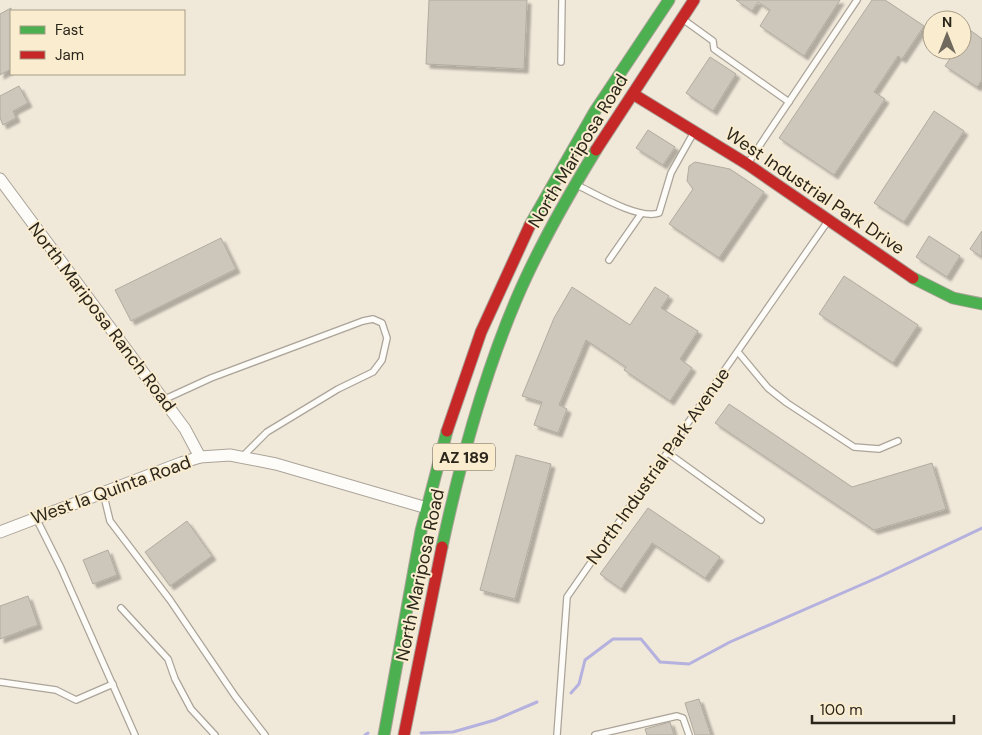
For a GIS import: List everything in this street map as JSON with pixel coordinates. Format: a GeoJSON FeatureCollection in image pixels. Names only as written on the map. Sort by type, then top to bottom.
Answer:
{"type":"FeatureCollection","features":[{"type":"Feature","properties":{"kind":"main road","name":"North Mariposa Road"},"geometry":{"type":"LineString","coordinates":[[384,735],[427,508],[437,465],[468,366],[490,308],[527,230],[585,126],[669,0]]}},
{"type":"Feature","properties":{"kind":"main road"},"geometry":{"type":"LineString","coordinates":[[527,230],[612,108],[625,94],[633,94],[630,87],[632,76],[674,0]]}},
{"type":"Feature","properties":{"kind":"main road","name":"North Mariposa Road"},"geometry":{"type":"LineString","coordinates":[[404,735],[410,687],[441,553],[480,401],[516,300],[575,184],[694,0]]}},
{"type":"Feature","properties":{"kind":"main road","name":"West Industrial Park Drive"},"geometry":{"type":"LineString","coordinates":[[633,94],[747,164],[924,285],[953,298],[982,304]]}},
{"type":"Feature","properties":{"kind":"main road"},"geometry":{"type":"LineString","coordinates":[[410,687],[434,529],[434,516],[427,508],[433,506],[440,495],[472,388],[486,354],[518,288],[546,238]]}},
{"type":"Feature","properties":{"kind":"street","name":"North Mariposa Ranch Road"},"geometry":{"type":"LineString","coordinates":[[0,179],[185,430],[200,457]]}},
{"type":"Feature","properties":{"kind":"street","name":"West la Quinta Road"},"geometry":{"type":"LineString","coordinates":[[0,532],[200,457],[230,455],[276,464],[427,508]]}},
{"type":"Feature","properties":{"kind":"lane"},"geometry":{"type":"LineString","coordinates":[[561,62],[562,0]]}},
{"type":"Feature","properties":{"kind":"lane"},"geometry":{"type":"LineString","coordinates":[[747,164],[857,0]]}},
{"type":"Feature","properties":{"kind":"lane"},"geometry":{"type":"LineString","coordinates":[[682,19],[713,41],[714,49],[789,102]]}},
{"type":"Feature","properties":{"kind":"lane"},"geometry":{"type":"LineString","coordinates":[[575,184],[641,214],[652,216],[659,213],[671,173],[694,132]]}},
{"type":"Feature","properties":{"kind":"lane"},"geometry":{"type":"LineString","coordinates":[[609,260],[641,214]]}},
{"type":"Feature","properties":{"kind":"lane","name":"North Industrial Park Avenue"},"geometry":{"type":"LineString","coordinates":[[557,735],[567,597],[828,221]]}},
{"type":"Feature","properties":{"kind":"lane"},"geometry":{"type":"LineString","coordinates":[[163,400],[211,378],[363,321],[373,319],[382,323],[387,338],[382,360],[374,372],[338,389],[267,432],[242,458]]}},
{"type":"Feature","properties":{"kind":"lane"},"geometry":{"type":"LineString","coordinates":[[738,352],[768,388],[780,398],[854,447],[879,449],[898,440]]}},
{"type":"Feature","properties":{"kind":"lane"},"geometry":{"type":"LineString","coordinates":[[668,453],[760,520]]}},
{"type":"Feature","properties":{"kind":"lane"},"geometry":{"type":"LineString","coordinates":[[103,492],[110,521],[170,600],[235,696],[265,735]]}},
{"type":"Feature","properties":{"kind":"lane"},"geometry":{"type":"LineString","coordinates":[[36,518],[62,568],[135,735]]}},
{"type":"Feature","properties":{"kind":"lane"},"geometry":{"type":"LineString","coordinates":[[121,608],[168,659],[175,679],[191,709],[215,735]]}},
{"type":"Feature","properties":{"kind":"lane"},"geometry":{"type":"LineString","coordinates":[[0,682],[56,690],[76,700],[113,684]]}},
{"type":"Feature","properties":{"kind":"lane"},"geometry":{"type":"LineString","coordinates":[[595,735],[677,716],[683,718],[689,735]]}},
{"type":"Feature","properties":{"kind":"building"},"geometry":{"type":"Polygon","coordinates":[[[429,0],[527,0],[524,69],[426,64],[429,0]]]}},
{"type":"Feature","properties":{"kind":"building"},"geometry":{"type":"Polygon","coordinates":[[[736,0],[840,0],[804,56],[760,26],[770,10],[758,2],[752,11],[736,0]]]}},
{"type":"Feature","properties":{"kind":"building"},"geometry":{"type":"Polygon","coordinates":[[[872,0],[885,0],[922,25],[922,29],[902,59],[898,56],[874,92],[885,99],[834,175],[779,138],[872,0]]]}},
{"type":"Feature","properties":{"kind":"building"},"geometry":{"type":"Polygon","coordinates":[[[11,8],[10,70],[0,75],[0,14],[11,8]]]}},
{"type":"Feature","properties":{"kind":"building"},"geometry":{"type":"Polygon","coordinates":[[[972,32],[982,39],[982,80],[977,87],[945,66],[949,60],[972,60],[972,32]]]}},
{"type":"Feature","properties":{"kind":"building"},"geometry":{"type":"Polygon","coordinates":[[[710,57],[736,74],[713,111],[686,93],[710,57]]]}},
{"type":"Feature","properties":{"kind":"building"},"geometry":{"type":"Polygon","coordinates":[[[19,86],[28,103],[13,111],[16,118],[3,125],[0,118],[0,96],[19,86]]]}},
{"type":"Feature","properties":{"kind":"building"},"geometry":{"type":"Polygon","coordinates":[[[934,111],[964,131],[904,222],[874,203],[934,111]]]}},
{"type":"Feature","properties":{"kind":"building"},"geometry":{"type":"Polygon","coordinates":[[[648,130],[675,147],[663,165],[636,148],[648,130]]]}},
{"type":"Feature","properties":{"kind":"building"},"geometry":{"type":"Polygon","coordinates":[[[695,162],[730,169],[764,192],[719,258],[669,224],[693,189],[687,181],[689,166],[695,162]]]}},
{"type":"Feature","properties":{"kind":"building"},"geometry":{"type":"Polygon","coordinates":[[[982,231],[982,257],[970,249],[982,231]]]}},
{"type":"Feature","properties":{"kind":"building"},"geometry":{"type":"Polygon","coordinates":[[[929,236],[960,256],[947,277],[916,257],[929,236]]]}},
{"type":"Feature","properties":{"kind":"building"},"geometry":{"type":"Polygon","coordinates":[[[221,238],[236,269],[131,321],[115,290],[221,238]]]}},
{"type":"Feature","properties":{"kind":"building"},"geometry":{"type":"Polygon","coordinates":[[[844,276],[918,325],[893,363],[819,314],[844,276]]]}},
{"type":"Feature","properties":{"kind":"building"},"geometry":{"type":"Polygon","coordinates":[[[572,287],[630,325],[655,287],[669,296],[661,308],[698,331],[680,359],[692,368],[670,401],[624,370],[626,367],[586,340],[559,405],[567,409],[558,433],[534,425],[542,402],[522,396],[554,318],[572,287]]]}},
{"type":"Feature","properties":{"kind":"building"},"geometry":{"type":"Polygon","coordinates":[[[729,404],[852,487],[932,463],[946,509],[874,530],[715,423],[729,404]]]}},
{"type":"Feature","properties":{"kind":"building"},"geometry":{"type":"Polygon","coordinates":[[[516,455],[551,464],[515,599],[480,590],[516,455]]]}},
{"type":"Feature","properties":{"kind":"building"},"geometry":{"type":"Polygon","coordinates":[[[648,508],[720,557],[705,578],[652,543],[621,589],[600,574],[648,508]]]}},
{"type":"Feature","properties":{"kind":"building"},"geometry":{"type":"Polygon","coordinates":[[[187,521],[212,556],[170,586],[145,552],[187,521]]]}},
{"type":"Feature","properties":{"kind":"building"},"geometry":{"type":"Polygon","coordinates":[[[108,550],[117,575],[93,584],[83,560],[108,550]]]}},
{"type":"Feature","properties":{"kind":"building"},"geometry":{"type":"Polygon","coordinates":[[[28,596],[38,625],[0,639],[0,606],[28,596]]]}},
{"type":"Feature","properties":{"kind":"building"},"geometry":{"type":"Polygon","coordinates":[[[699,699],[711,735],[695,735],[685,703],[699,699]]]}},
{"type":"Feature","properties":{"kind":"building"},"geometry":{"type":"Polygon","coordinates":[[[670,722],[674,735],[647,735],[645,729],[670,722]]]}},
{"type":"Feature","properties":{"kind":"waterway"},"geometry":{"type":"LineString","coordinates":[[571,693],[579,684],[585,660],[613,639],[641,639],[660,662],[689,664],[730,642],[879,577],[982,528]]}},
{"type":"Feature","properties":{"kind":"waterway"},"geometry":{"type":"LineString","coordinates":[[421,733],[453,732],[495,720],[537,702]]}},
{"type":"Feature","properties":{"kind":"traffic: fast"},"geometry":{"type":"LineString","coordinates":[[530,225],[595,111],[669,0]]}},
{"type":"Feature","properties":{"kind":"traffic: fast"},"geometry":{"type":"LineString","coordinates":[[442,547],[456,484],[473,422],[504,330],[543,243],[596,150]]}},
{"type":"Feature","properties":{"kind":"traffic: fast"},"geometry":{"type":"LineString","coordinates":[[913,278],[953,298],[982,304]]}},
{"type":"Feature","properties":{"kind":"traffic: fast"},"geometry":{"type":"LineString","coordinates":[[384,735],[421,531],[447,431]]}},
{"type":"Feature","properties":{"kind":"traffic: jam"},"geometry":{"type":"LineString","coordinates":[[596,150],[694,0]]}},
{"type":"Feature","properties":{"kind":"traffic: jam"},"geometry":{"type":"LineString","coordinates":[[633,94],[747,164],[913,278]]}},
{"type":"Feature","properties":{"kind":"traffic: jam"},"geometry":{"type":"LineString","coordinates":[[447,431],[481,332],[530,225]]}},
{"type":"Feature","properties":{"kind":"traffic: jam"},"geometry":{"type":"LineString","coordinates":[[404,735],[442,547]]}}]}
